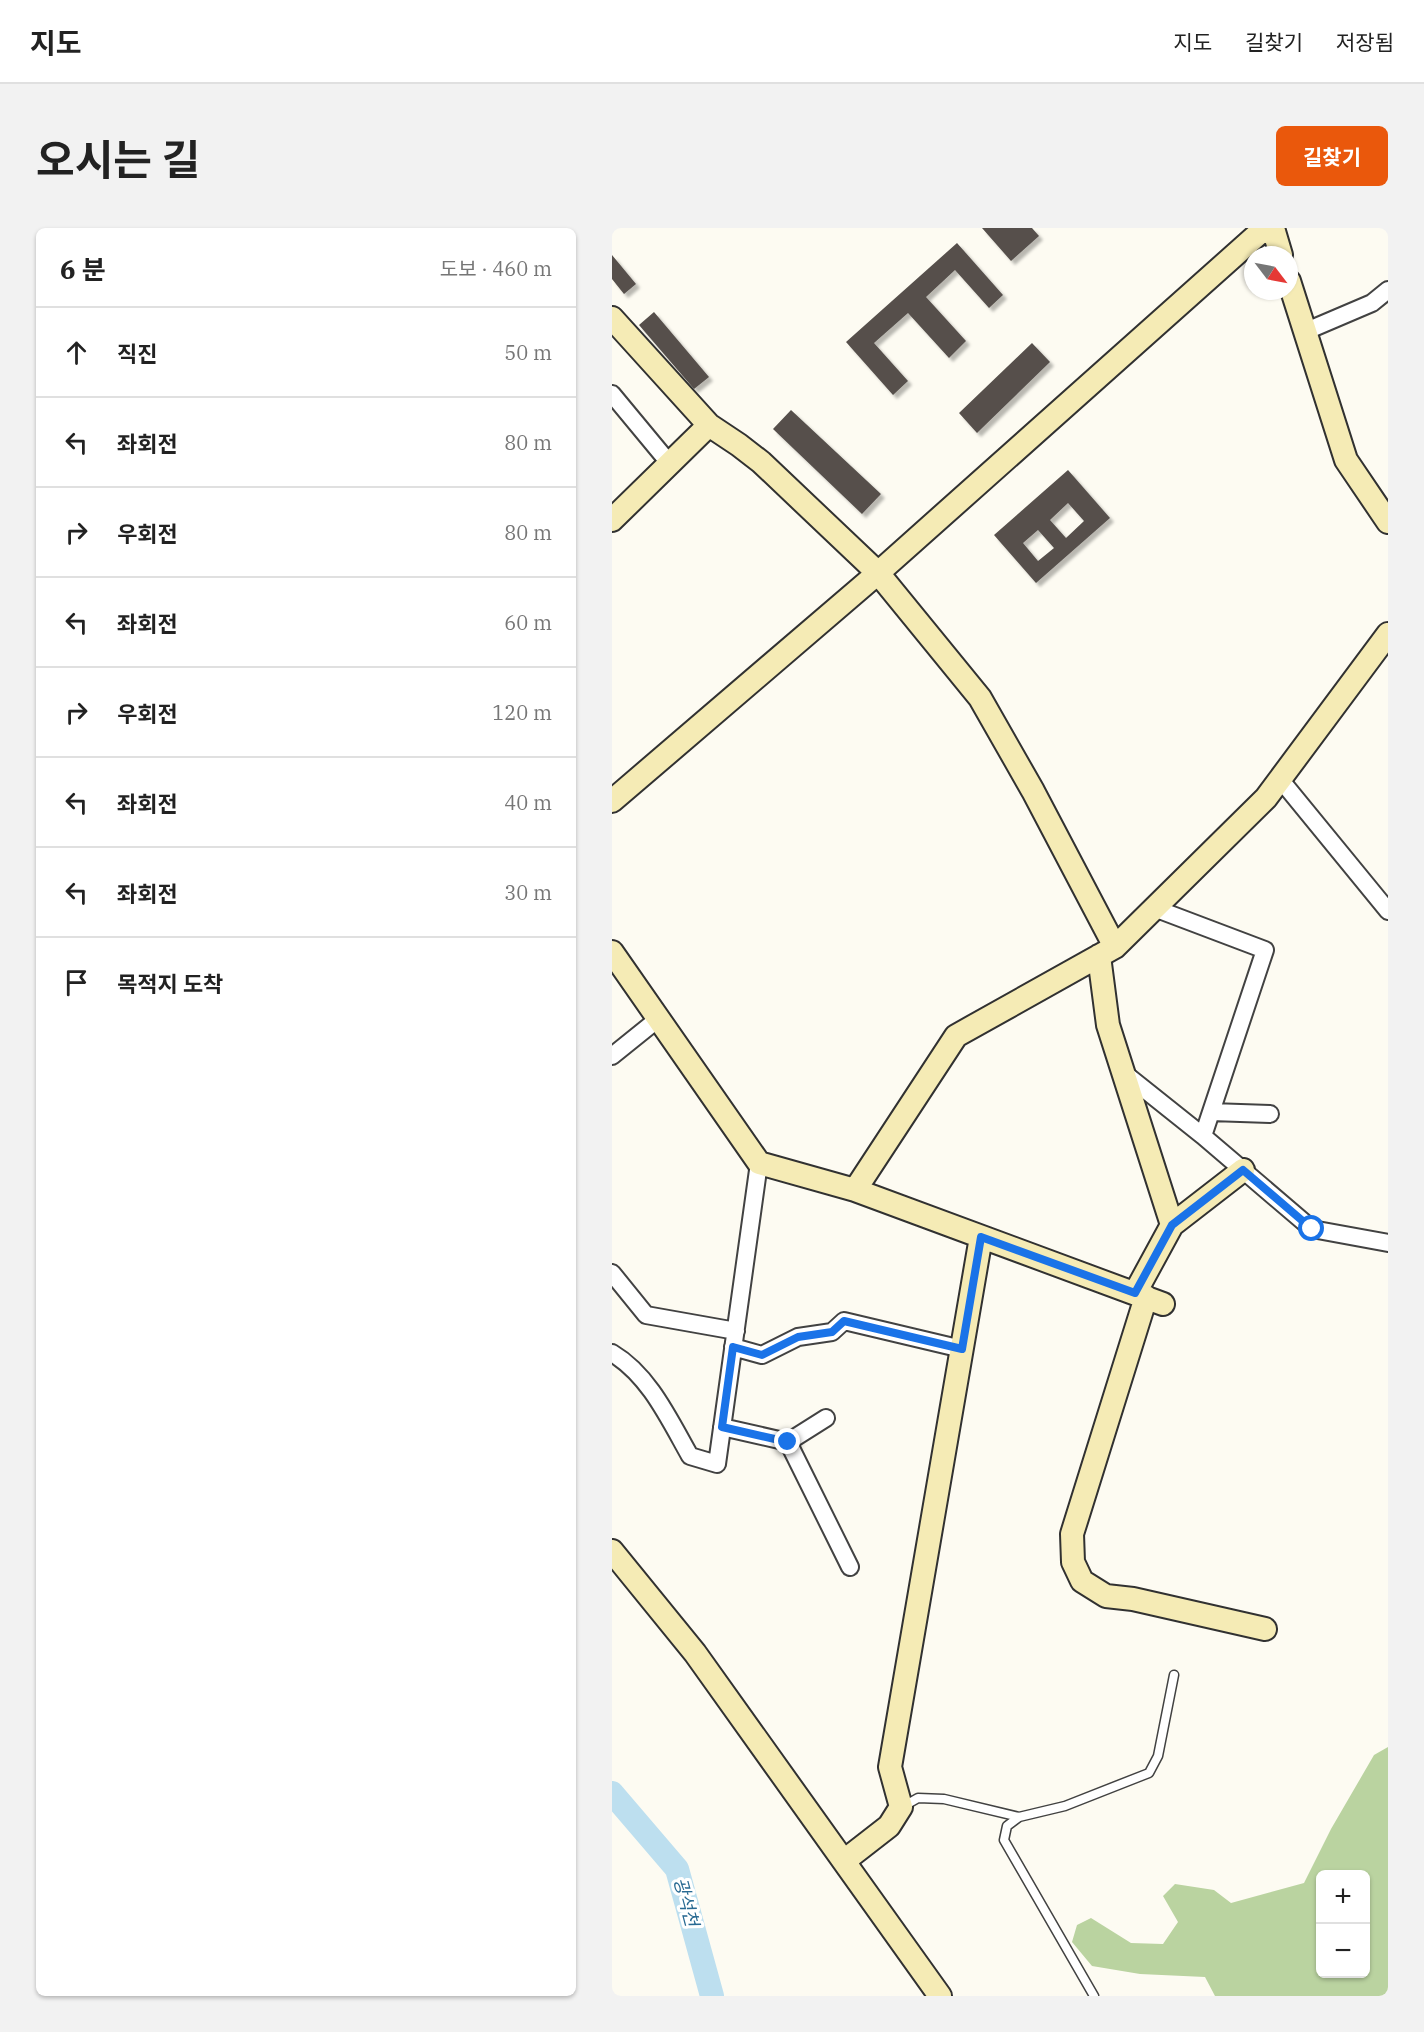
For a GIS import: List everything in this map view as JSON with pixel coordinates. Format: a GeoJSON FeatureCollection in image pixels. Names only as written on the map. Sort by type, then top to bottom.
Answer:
{"type":"FeatureCollection","features":[{"type":"Feature","properties":{"kind":"street"},"geometry":{"type":"LineString","coordinates":[[612,801],[878,573],[1265,228]]}},
{"type":"Feature","properties":{"kind":"street"},"geometry":{"type":"LineString","coordinates":[[1274,228],[1279,246]]}},
{"type":"Feature","properties":{"kind":"street"},"geometry":{"type":"LineString","coordinates":[[1304,332],[1372,303],[1388,290]]}},
{"type":"Feature","properties":{"kind":"street"},"geometry":{"type":"LineString","coordinates":[[1295,300],[1346,460],[1388,522]]}},
{"type":"Feature","properties":{"kind":"street"},"geometry":{"type":"LineString","coordinates":[[612,318],[709,425],[761,462],[878,573],[980,698],[996,722],[1107,952],[1108,1025],[1172,1225]]}},
{"type":"Feature","properties":{"kind":"street"},"geometry":{"type":"LineString","coordinates":[[612,394],[670,464]]}},
{"type":"Feature","properties":{"kind":"street"},"geometry":{"type":"LineString","coordinates":[[612,520],[709,425]]}},
{"type":"Feature","properties":{"kind":"street"},"geometry":{"type":"LineString","coordinates":[[855,1190],[956,1036],[1107,952],[1266,798],[1387,636]]}},
{"type":"Feature","properties":{"kind":"street"},"geometry":{"type":"LineString","coordinates":[[1280,779],[1388,911]]}},
{"type":"Feature","properties":{"kind":"street"},"geometry":{"type":"LineString","coordinates":[[1154,908],[1265,950],[1203,1136]]}},
{"type":"Feature","properties":{"kind":"street"},"geometry":{"type":"LineString","coordinates":[[612,952],[759,1163],[855,1190],[1148,1298]]}},
{"type":"Feature","properties":{"kind":"street"},"geometry":{"type":"LineString","coordinates":[[612,1056],[658,1019]]}},
{"type":"Feature","properties":{"kind":"street"},"geometry":{"type":"LineString","coordinates":[[1124,1073],[1203,1136],[1312,1229],[1388,1243]]}},
{"type":"Feature","properties":{"kind":"street"},"geometry":{"type":"LineString","coordinates":[[1211,1112],[1270,1114]]}},
{"type":"Feature","properties":{"kind":"street"},"geometry":{"type":"LineString","coordinates":[[612,1353],[627,1362],[655,1395],[690,1456],[717,1464],[759,1163]]}},
{"type":"Feature","properties":{"kind":"street"},"geometry":{"type":"LineString","coordinates":[[1243,1170],[1172,1225],[1072,1534],[1073,1562],[1082,1581],[1106,1596],[1133,1599],[1265,1629]]}},
{"type":"Feature","properties":{"kind":"street"},"geometry":{"type":"LineString","coordinates":[[844,1861],[890,1826],[902,1807],[890,1767],[981,1237]]}},
{"type":"Feature","properties":{"kind":"street"},"geometry":{"type":"LineString","coordinates":[[612,1273],[646,1315],[734,1339],[762,1355],[798,1337],[832,1332],[844,1321],[962,1349]]}},
{"type":"Feature","properties":{"kind":"street"},"geometry":{"type":"LineString","coordinates":[[722,1427],[788,1442],[826,1418]]}},
{"type":"Feature","properties":{"kind":"street"},"geometry":{"type":"LineString","coordinates":[[788,1442],[850,1567]]}},
{"type":"Feature","properties":{"kind":"street"},"geometry":{"type":"LineString","coordinates":[[612,1551],[695,1653],[939,1996]]}},
{"type":"Feature","properties":{"kind":"lane"},"geometry":{"type":"LineString","coordinates":[[1094,1996],[1004,1840],[1007,1826],[1019,1817],[1065,1806],[1149,1773],[1158,1756],[1174,1675]]}},
{"type":"Feature","properties":{"kind":"lane"},"geometry":{"type":"LineString","coordinates":[[902,1807],[918,1798],[944,1799],[1019,1817]]}},
{"type":"Feature","properties":{"kind":"green space"},"geometry":{"type":"Polygon","coordinates":[[[1388,1747],[1388,1996],[1215,1996],[1205,1977],[1140,1974],[1092,1966],[1072,1942],[1077,1925],[1091,1918],[1131,1943],[1163,1944],[1178,1922],[1163,1896],[1175,1884],[1214,1890],[1231,1903],[1304,1883],[1331,1829],[1374,1755],[1388,1747]]]}},
{"type":"Feature","properties":{"kind":"building"},"geometry":{"type":"Polygon","coordinates":[[[982,228],[1032,228],[1039,236],[1011,261],[982,228]]]}},
{"type":"Feature","properties":{"kind":"building"},"geometry":{"type":"Polygon","coordinates":[[[957,243],[1003,295],[989,308],[955,270],[926,297],[966,341],[949,358],[908,313],[874,343],[908,381],[893,395],[846,342],[957,243]]]}},
{"type":"Feature","properties":{"kind":"building"},"geometry":{"type":"Polygon","coordinates":[[[612,255],[636,284],[624,294],[612,279],[612,255]]]}},
{"type":"Feature","properties":{"kind":"building"},"geometry":{"type":"Polygon","coordinates":[[[654,312],[709,377],[694,389],[639,325],[654,312]]]}},
{"type":"Feature","properties":{"kind":"building"},"geometry":{"type":"Polygon","coordinates":[[[1032,343],[1050,362],[977,433],[959,413],[1032,343]]]}},
{"type":"Feature","properties":{"kind":"building"},"geometry":{"type":"Polygon","coordinates":[[[791,410],[881,494],[862,514],[773,429],[791,410]]]}},
{"type":"Feature","properties":{"kind":"building"},"geometry":{"type":"Polygon","coordinates":[[[1068,470],[1110,518],[1036,583],[994,535],[1068,470]],[[1068,503],[1050,520],[1066,538],[1084,521],[1068,503]],[[1038,530],[1023,543],[1038,561],[1054,548],[1038,530]]]}},
{"type":"Feature","properties":{"kind":"waterway","name":"광석천"},"geometry":{"type":"LineString","coordinates":[[612,1793],[677,1869],[712,1996]]}},
{"type":"Feature","properties":{"kind":"route"},"geometry":{"type":"LineString","coordinates":[[788,1442],[722,1427],[733,1347],[762,1355],[798,1337],[832,1332],[844,1321],[962,1349],[981,1237],[1135,1293],[1172,1225],[1243,1170],[1312,1229]]}}]}
